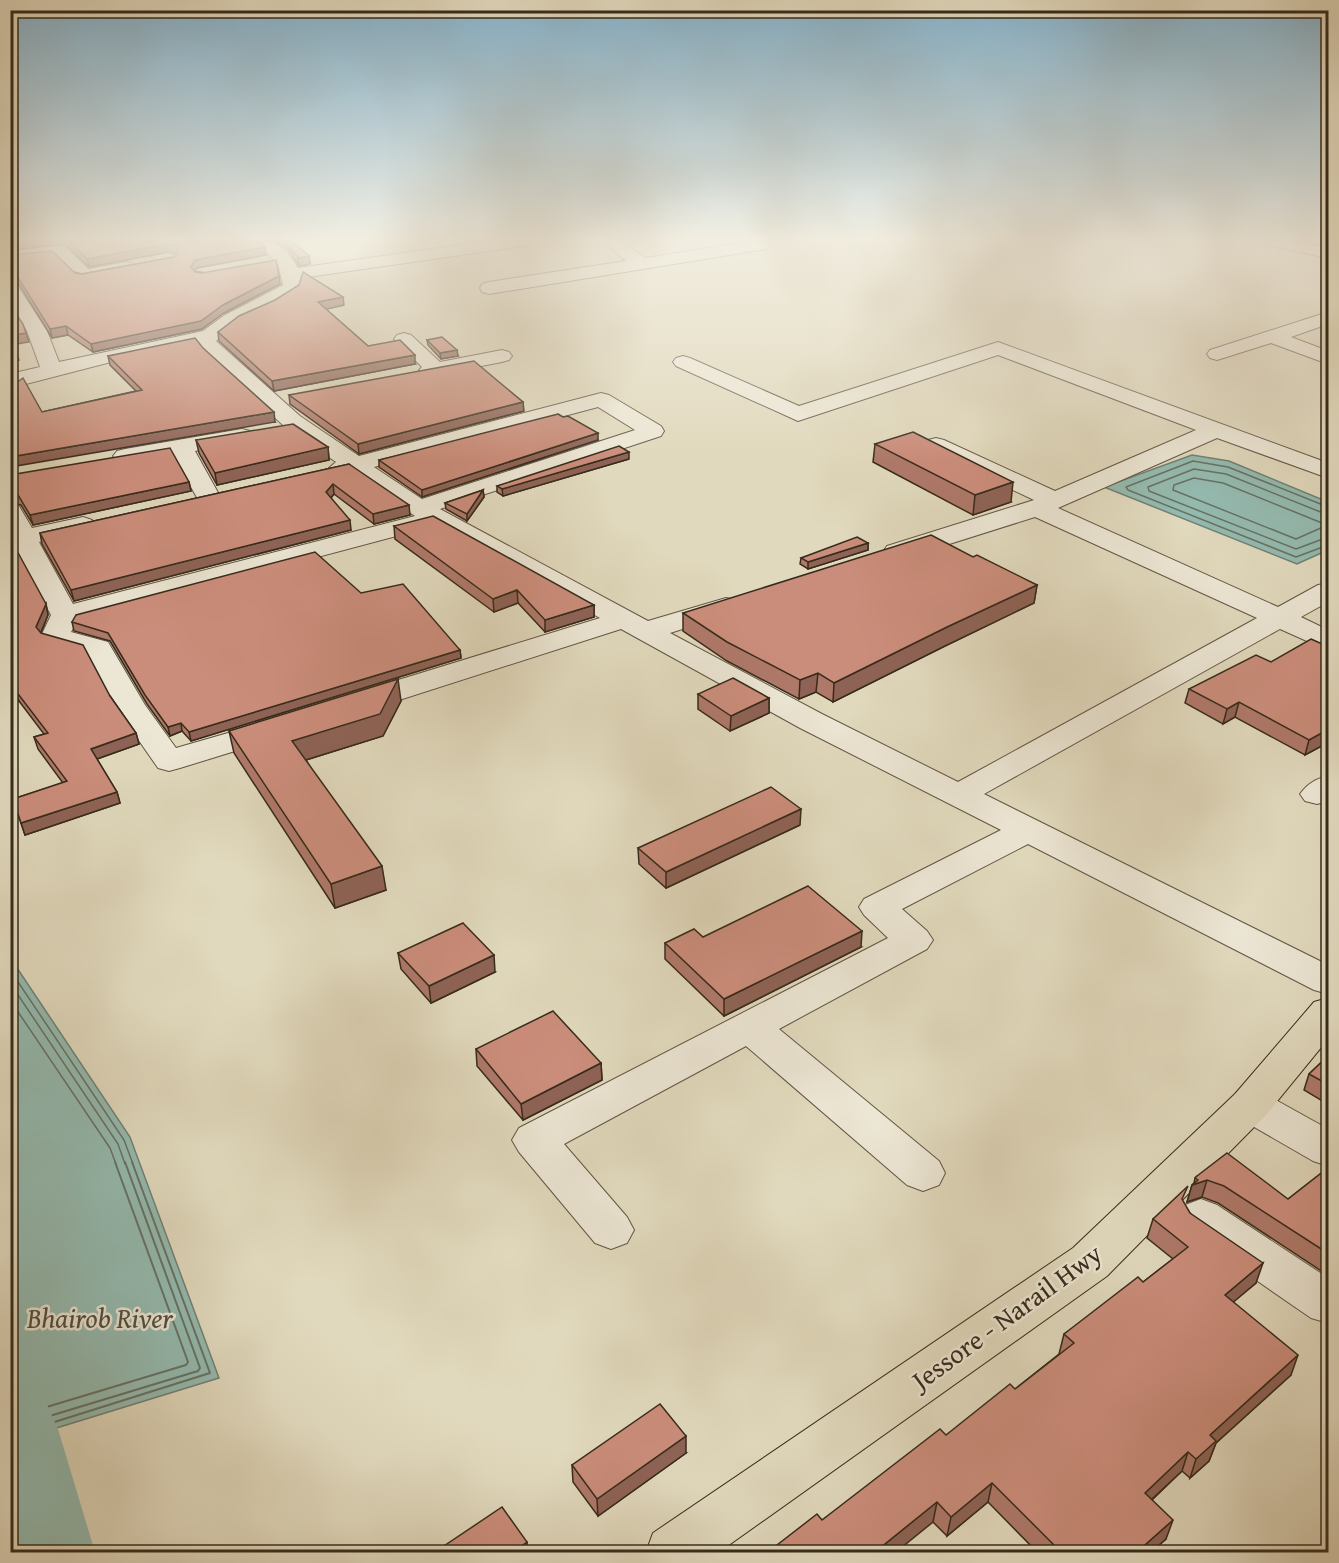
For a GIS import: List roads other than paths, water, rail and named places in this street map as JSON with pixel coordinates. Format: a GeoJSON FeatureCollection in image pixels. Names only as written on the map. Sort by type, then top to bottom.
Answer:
{"type":"FeatureCollection","features":[{"type":"Feature","properties":{"kind":"highway","name":"Jessore - Narail Hwy"},"geometry":{"type":"LineString","coordinates":[[673,1552],[1090,1262],[1250,1105],[1329,1012]]}},
{"type":"Feature","properties":{"kind":"street"},"geometry":{"type":"LineString","coordinates":[[26,314],[37,331],[51,367]]}},
{"type":"Feature","properties":{"kind":"street"},"geometry":{"type":"LineString","coordinates":[[243,314],[204,339],[213,351],[280,398],[300,426],[428,513],[811,721],[1329,981]]}},
{"type":"Feature","properties":{"kind":"street"},"geometry":{"type":"LineString","coordinates":[[1217,354],[1329,318]]}},
{"type":"Feature","properties":{"kind":"street"},"geometry":{"type":"LineString","coordinates":[[12,382],[145,346],[210,336]]}},
{"type":"Feature","properties":{"kind":"street"},"geometry":{"type":"LineString","coordinates":[[1271,336],[1329,358]]}},
{"type":"Feature","properties":{"kind":"street"},"geometry":{"type":"LineString","coordinates":[[404,339],[436,369]]}},
{"type":"Feature","properties":{"kind":"street"},"geometry":{"type":"LineString","coordinates":[[683,362],[798,414],[998,348],[1329,471]]}},
{"type":"Feature","properties":{"kind":"street"},"geometry":{"type":"LineString","coordinates":[[414,373],[502,356]]}},
{"type":"Feature","properties":{"kind":"street"},"geometry":{"type":"LineString","coordinates":[[295,722],[169,761],[130,706],[98,648],[55,636],[65,615],[428,513],[653,431],[601,400],[322,472]]}},
{"type":"Feature","properties":{"kind":"street"},"geometry":{"type":"LineString","coordinates":[[103,460],[300,426]]}},
{"type":"Feature","properties":{"kind":"street"},"geometry":{"type":"LineString","coordinates":[[869,561],[1046,504],[1215,430]]}},
{"type":"Feature","properties":{"kind":"street"},"geometry":{"type":"LineString","coordinates":[[913,434],[1046,504],[1329,640]]}},
{"type":"Feature","properties":{"kind":"street"},"geometry":{"type":"LineString","coordinates":[[183,451],[208,498]]}},
{"type":"Feature","properties":{"kind":"street"},"geometry":{"type":"LineString","coordinates":[[10,512],[65,615]]}},
{"type":"Feature","properties":{"kind":"street"},"geometry":{"type":"LineString","coordinates":[[24,538],[105,520]]}},
{"type":"Feature","properties":{"kind":"street"},"geometry":{"type":"LineString","coordinates":[[958,795],[1329,591]]}},
{"type":"Feature","properties":{"kind":"street"},"geometry":{"type":"LineString","coordinates":[[646,631],[746,600]]}},
{"type":"Feature","properties":{"kind":"street"},"geometry":{"type":"LineString","coordinates":[[329,711],[616,622]]}},
{"type":"Feature","properties":{"kind":"street"},"geometry":{"type":"LineString","coordinates":[[611,1230],[534,1140],[914,940],[877,907],[1028,830]]}},
{"type":"Feature","properties":{"kind":"street"},"geometry":{"type":"LineString","coordinates":[[749,1026],[923,1173]]}},
{"type":"Feature","properties":{"kind":"street"},"geometry":{"type":"LineString","coordinates":[[1250,1105],[1329,1149]]}},
{"type":"Feature","properties":{"kind":"street"},"geometry":{"type":"LineString","coordinates":[[1201,1218],[1329,1303]]}},
{"type":"Feature","properties":{"kind":"water"},"geometry":{"type":"Polygon","coordinates":[[[1192,455],[1229,461],[1328,502],[1328,550],[1297,564],[1104,487],[1192,455]]]}},
{"type":"Feature","properties":{"kind":"water","name":"Bhairob River"},"geometry":{"type":"Polygon","coordinates":[[[11,959],[130,1137],[219,1378],[11,1442],[11,959]]]}},
{"type":"Feature","properties":{"kind":"waterway"},"geometry":{"type":"LineString","coordinates":[[10,1429],[44,1552]]}}]}
